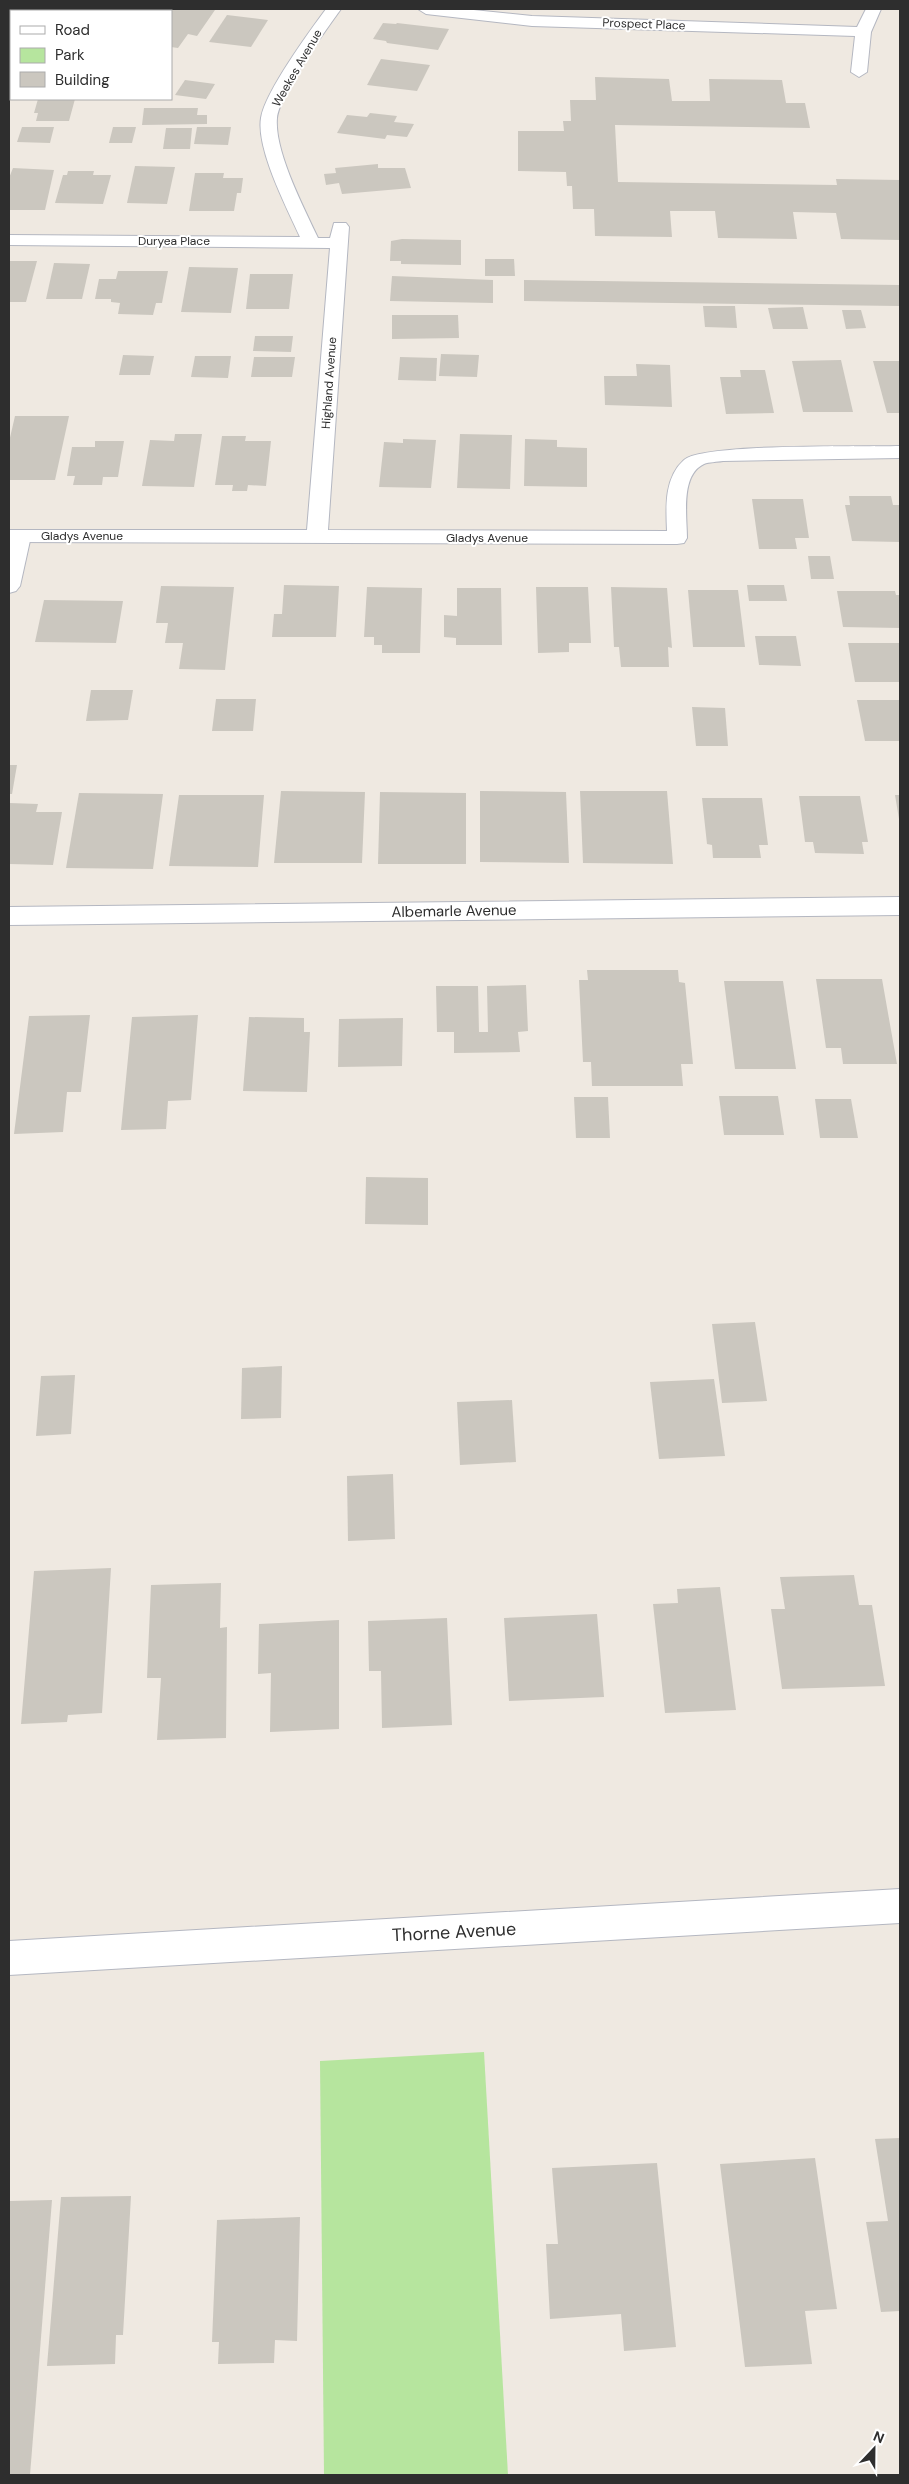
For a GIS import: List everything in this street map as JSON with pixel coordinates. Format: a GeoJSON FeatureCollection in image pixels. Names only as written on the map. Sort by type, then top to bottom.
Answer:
{"type":"FeatureCollection","features":[{"type":"Feature","properties":{"kind":"street","name":"Weekes Avenue"},"geometry":{"type":"LineString","coordinates":[[310,242],[277,162],[269,117],[299,60],[333,9]]}},
{"type":"Feature","properties":{"kind":"street","name":"Prospect Place"},"geometry":{"type":"LineString","coordinates":[[426,9],[532,21],[863,32]]}},
{"type":"Feature","properties":{"kind":"street"},"geometry":{"type":"LineString","coordinates":[[859,72],[863,32],[873,9]]}},
{"type":"Feature","properties":{"kind":"street","name":"Duryea Place"},"geometry":{"type":"LineString","coordinates":[[9,240],[310,242],[340,235]]}},
{"type":"Feature","properties":{"kind":"street","name":"Highland Avenue"},"geometry":{"type":"LineString","coordinates":[[317,538],[340,235]]}},
{"type":"Feature","properties":{"kind":"street","name":"Gladys Avenue"},"geometry":{"type":"LineString","coordinates":[[15,536],[676,538],[678,485],[692,463],[700,459],[723,455],[900,452]]}},
{"type":"Feature","properties":{"kind":"street"},"geometry":{"type":"LineString","coordinates":[[9,586],[15,536]]}},
{"type":"Feature","properties":{"kind":"street","name":"Albemarle Avenue"},"geometry":{"type":"LineString","coordinates":[[9,916],[900,906]]}},
{"type":"Feature","properties":{"kind":"street","name":"Thorne Avenue"},"geometry":{"type":"LineString","coordinates":[[9,1958],[900,1906]]}},
{"type":"Feature","properties":{"kind":"green space"},"geometry":{"type":"Polygon","coordinates":[[[484,2052],[508,2475],[324,2475],[320,2061],[484,2052]]]}},
{"type":"Feature","properties":{"kind":"building"},"geometry":{"type":"Polygon","coordinates":[[[28,9],[66,9],[65,10],[28,9]]]}},
{"type":"Feature","properties":{"kind":"building"},"geometry":{"type":"Polygon","coordinates":[[[85,9],[141,9],[140,10],[85,9]]]}},
{"type":"Feature","properties":{"kind":"building"},"geometry":{"type":"Polygon","coordinates":[[[205,9],[215,10],[197,36],[188,34],[178,48],[172,47],[172,10],[166,10],[205,9]]]}},
{"type":"Feature","properties":{"kind":"building"},"geometry":{"type":"Polygon","coordinates":[[[227,15],[268,20],[251,47],[209,42],[227,15]]]}},
{"type":"Feature","properties":{"kind":"building"},"geometry":{"type":"Polygon","coordinates":[[[383,23],[449,29],[438,50],[387,43],[386,41],[373,39],[383,23]]]}},
{"type":"Feature","properties":{"kind":"building"},"geometry":{"type":"Polygon","coordinates":[[[381,59],[430,65],[417,91],[367,85],[381,59]]]}},
{"type":"Feature","properties":{"kind":"building"},"geometry":{"type":"Polygon","coordinates":[[[595,77],[669,79],[672,101],[710,101],[709,79],[782,80],[786,103],[805,103],[810,128],[615,125],[618,182],[837,185],[836,179],[900,180],[900,240],[841,239],[836,213],[793,212],[797,239],[718,238],[715,211],[670,211],[672,237],[595,236],[594,209],[573,209],[572,186],[567,186],[566,172],[518,171],[518,131],[564,131],[563,121],[571,121],[570,100],[596,100],[595,77]]]}},
{"type":"Feature","properties":{"kind":"building"},"geometry":{"type":"Polygon","coordinates":[[[185,80],[215,84],[206,99],[175,95],[185,80]]]}},
{"type":"Feature","properties":{"kind":"building"},"geometry":{"type":"Polygon","coordinates":[[[38,100],[75,100],[69,121],[36,121],[38,113],[34,113],[38,100]]]}},
{"type":"Feature","properties":{"kind":"building"},"geometry":{"type":"Polygon","coordinates":[[[144,108],[198,108],[197,115],[207,115],[207,124],[142,125],[144,108]]]}},
{"type":"Feature","properties":{"kind":"building"},"geometry":{"type":"Polygon","coordinates":[[[370,113],[397,116],[394,122],[414,124],[407,137],[387,135],[385,139],[337,133],[347,115],[367,117],[370,113]]]}},
{"type":"Feature","properties":{"kind":"building"},"geometry":{"type":"Polygon","coordinates":[[[22,127],[54,127],[50,143],[17,142],[22,127]]]}},
{"type":"Feature","properties":{"kind":"building"},"geometry":{"type":"Polygon","coordinates":[[[113,127],[136,127],[132,143],[109,143],[113,127]]]}},
{"type":"Feature","properties":{"kind":"building"},"geometry":{"type":"Polygon","coordinates":[[[197,127],[231,127],[228,145],[194,144],[197,127]]]}},
{"type":"Feature","properties":{"kind":"building"},"geometry":{"type":"Polygon","coordinates":[[[166,128],[192,128],[190,149],[163,149],[166,128]]]}},
{"type":"Feature","properties":{"kind":"building"},"geometry":{"type":"Polygon","coordinates":[[[378,164],[378,168],[405,168],[411,188],[342,194],[339,183],[326,185],[324,174],[336,173],[335,168],[378,164]]]}},
{"type":"Feature","properties":{"kind":"building"},"geometry":{"type":"Polygon","coordinates":[[[135,166],[175,167],[167,204],[127,203],[135,166]]]}},
{"type":"Feature","properties":{"kind":"building"},"geometry":{"type":"Polygon","coordinates":[[[13,168],[54,170],[45,210],[9,210],[9,178],[13,168]]]}},
{"type":"Feature","properties":{"kind":"building"},"geometry":{"type":"Polygon","coordinates":[[[68,171],[94,171],[93,175],[111,175],[103,204],[55,203],[63,175],[67,175],[68,171]]]}},
{"type":"Feature","properties":{"kind":"building"},"geometry":{"type":"Polygon","coordinates":[[[195,173],[224,173],[223,178],[243,178],[241,193],[237,193],[234,211],[189,211],[195,173]]]}},
{"type":"Feature","properties":{"kind":"building"},"geometry":{"type":"Polygon","coordinates":[[[402,239],[461,240],[461,265],[401,264],[401,261],[390,261],[391,241],[402,239]]]}},
{"type":"Feature","properties":{"kind":"building"},"geometry":{"type":"Polygon","coordinates":[[[485,259],[514,259],[515,276],[485,276],[485,259]]]}},
{"type":"Feature","properties":{"kind":"building"},"geometry":{"type":"Polygon","coordinates":[[[9,261],[37,261],[26,302],[9,302],[9,261]]]}},
{"type":"Feature","properties":{"kind":"building"},"geometry":{"type":"Polygon","coordinates":[[[54,263],[90,264],[82,299],[46,299],[54,263]]]}},
{"type":"Feature","properties":{"kind":"building"},"geometry":{"type":"Polygon","coordinates":[[[189,267],[238,268],[231,313],[181,312],[189,267]]]}},
{"type":"Feature","properties":{"kind":"building"},"geometry":{"type":"Polygon","coordinates":[[[118,271],[168,271],[162,303],[156,303],[153,315],[118,314],[120,303],[111,302],[111,299],[95,299],[99,279],[116,279],[118,271]]]}},
{"type":"Feature","properties":{"kind":"building"},"geometry":{"type":"Polygon","coordinates":[[[250,274],[293,274],[289,309],[246,309],[250,274]]]}},
{"type":"Feature","properties":{"kind":"building"},"geometry":{"type":"Polygon","coordinates":[[[392,276],[493,280],[493,303],[390,301],[392,276]]]}},
{"type":"Feature","properties":{"kind":"building"},"geometry":{"type":"Polygon","coordinates":[[[524,280],[899,285],[900,306],[524,301],[524,280]]]}},
{"type":"Feature","properties":{"kind":"building"},"geometry":{"type":"Polygon","coordinates":[[[703,306],[735,306],[737,328],[705,327],[703,306]]]}},
{"type":"Feature","properties":{"kind":"building"},"geometry":{"type":"Polygon","coordinates":[[[803,307],[808,329],[773,329],[768,308],[803,307]]]}},
{"type":"Feature","properties":{"kind":"building"},"geometry":{"type":"Polygon","coordinates":[[[842,310],[861,310],[866,328],[846,329],[842,310]]]}},
{"type":"Feature","properties":{"kind":"building"},"geometry":{"type":"Polygon","coordinates":[[[392,315],[458,315],[459,338],[392,339],[392,315]]]}},
{"type":"Feature","properties":{"kind":"building"},"geometry":{"type":"Polygon","coordinates":[[[255,336],[293,336],[291,352],[253,351],[255,336]]]}},
{"type":"Feature","properties":{"kind":"building"},"geometry":{"type":"Polygon","coordinates":[[[441,354],[479,355],[477,377],[439,376],[441,354]]]}},
{"type":"Feature","properties":{"kind":"building"},"geometry":{"type":"Polygon","coordinates":[[[123,355],[154,356],[150,375],[119,375],[123,355]]]}},
{"type":"Feature","properties":{"kind":"building"},"geometry":{"type":"Polygon","coordinates":[[[195,356],[231,356],[228,378],[191,377],[195,356]]]}},
{"type":"Feature","properties":{"kind":"building"},"geometry":{"type":"Polygon","coordinates":[[[254,357],[295,357],[292,377],[251,377],[254,357]]]}},
{"type":"Feature","properties":{"kind":"building"},"geometry":{"type":"Polygon","coordinates":[[[400,357],[437,358],[436,381],[398,380],[400,357]]]}},
{"type":"Feature","properties":{"kind":"building"},"geometry":{"type":"Polygon","coordinates":[[[841,360],[853,412],[803,412],[792,361],[841,360]]]}},
{"type":"Feature","properties":{"kind":"building"},"geometry":{"type":"Polygon","coordinates":[[[873,361],[900,361],[900,413],[887,413],[873,361]]]}},
{"type":"Feature","properties":{"kind":"building"},"geometry":{"type":"Polygon","coordinates":[[[636,364],[670,365],[672,407],[605,405],[604,376],[637,376],[636,364]]]}},
{"type":"Feature","properties":{"kind":"building"},"geometry":{"type":"Polygon","coordinates":[[[740,370],[765,370],[774,413],[726,414],[720,377],[741,377],[740,370]]]}},
{"type":"Feature","properties":{"kind":"building"},"geometry":{"type":"Polygon","coordinates":[[[15,416],[69,416],[55,480],[9,480],[9,442],[15,416]]]}},
{"type":"Feature","properties":{"kind":"building"},"geometry":{"type":"Polygon","coordinates":[[[175,434],[202,434],[194,487],[142,486],[150,440],[174,441],[175,434]]]}},
{"type":"Feature","properties":{"kind":"building"},"geometry":{"type":"Polygon","coordinates":[[[460,434],[512,435],[510,489],[457,488],[460,434]]]}},
{"type":"Feature","properties":{"kind":"building"},"geometry":{"type":"Polygon","coordinates":[[[222,436],[246,436],[245,441],[271,441],[266,486],[248,485],[247,491],[232,491],[233,485],[215,485],[222,436]]]}},
{"type":"Feature","properties":{"kind":"building"},"geometry":{"type":"Polygon","coordinates":[[[403,439],[436,440],[431,488],[379,487],[384,442],[403,443],[403,439]]]}},
{"type":"Feature","properties":{"kind":"building"},"geometry":{"type":"Polygon","coordinates":[[[525,439],[557,440],[557,447],[587,448],[587,487],[524,486],[525,439]]]}},
{"type":"Feature","properties":{"kind":"building"},"geometry":{"type":"Polygon","coordinates":[[[95,441],[124,441],[118,477],[103,477],[102,485],[73,485],[75,476],[67,476],[72,447],[95,447],[95,441]]]}},
{"type":"Feature","properties":{"kind":"building"},"geometry":{"type":"Polygon","coordinates":[[[849,496],[891,496],[893,505],[899,505],[900,510],[900,542],[852,541],[845,505],[850,505],[849,496]]]}},
{"type":"Feature","properties":{"kind":"building"},"geometry":{"type":"Polygon","coordinates":[[[752,499],[803,499],[809,538],[795,538],[797,549],[759,549],[752,499]]]}},
{"type":"Feature","properties":{"kind":"building"},"geometry":{"type":"Polygon","coordinates":[[[808,556],[830,556],[834,579],[811,579],[808,556]]]}},
{"type":"Feature","properties":{"kind":"building"},"geometry":{"type":"Polygon","coordinates":[[[284,585],[339,586],[336,637],[272,637],[274,614],[282,614],[284,585]]]}},
{"type":"Feature","properties":{"kind":"building"},"geometry":{"type":"Polygon","coordinates":[[[747,585],[784,585],[787,601],[749,601],[747,585]]]}},
{"type":"Feature","properties":{"kind":"building"},"geometry":{"type":"Polygon","coordinates":[[[161,586],[234,587],[225,670],[179,669],[183,643],[165,643],[168,623],[156,623],[161,586]]]}},
{"type":"Feature","properties":{"kind":"building"},"geometry":{"type":"Polygon","coordinates":[[[367,587],[422,588],[420,653],[382,653],[382,645],[374,645],[374,637],[364,637],[367,587]]]}},
{"type":"Feature","properties":{"kind":"building"},"geometry":{"type":"Polygon","coordinates":[[[536,587],[588,587],[591,643],[569,643],[569,652],[538,653],[536,587]]]}},
{"type":"Feature","properties":{"kind":"building"},"geometry":{"type":"Polygon","coordinates":[[[611,587],[667,588],[672,648],[668,647],[669,667],[621,667],[619,647],[614,647],[611,587]]]}},
{"type":"Feature","properties":{"kind":"building"},"geometry":{"type":"Polygon","coordinates":[[[457,588],[501,588],[502,645],[456,645],[456,638],[444,637],[444,615],[457,616],[457,588]]]}},
{"type":"Feature","properties":{"kind":"building"},"geometry":{"type":"Polygon","coordinates":[[[688,590],[738,590],[745,647],[693,647],[688,590]]]}},
{"type":"Feature","properties":{"kind":"building"},"geometry":{"type":"Polygon","coordinates":[[[837,591],[895,591],[896,595],[900,595],[900,628],[843,627],[837,591]]]}},
{"type":"Feature","properties":{"kind":"building"},"geometry":{"type":"Polygon","coordinates":[[[44,600],[123,601],[116,643],[35,642],[44,600]]]}},
{"type":"Feature","properties":{"kind":"building"},"geometry":{"type":"Polygon","coordinates":[[[755,636],[796,636],[801,666],[759,665],[755,636]]]}},
{"type":"Feature","properties":{"kind":"building"},"geometry":{"type":"Polygon","coordinates":[[[848,643],[900,643],[900,682],[855,682],[848,643]]]}},
{"type":"Feature","properties":{"kind":"building"},"geometry":{"type":"Polygon","coordinates":[[[91,690],[133,690],[128,720],[86,721],[91,690]]]}},
{"type":"Feature","properties":{"kind":"building"},"geometry":{"type":"Polygon","coordinates":[[[216,699],[256,699],[253,731],[212,731],[216,699]]]}},
{"type":"Feature","properties":{"kind":"building"},"geometry":{"type":"Polygon","coordinates":[[[857,700],[900,700],[900,741],[865,741],[857,700]]]}},
{"type":"Feature","properties":{"kind":"building"},"geometry":{"type":"Polygon","coordinates":[[[692,707],[725,708],[728,746],[696,746],[692,707]]]}},
{"type":"Feature","properties":{"kind":"building"},"geometry":{"type":"Polygon","coordinates":[[[9,765],[17,765],[12,794],[9,794],[9,765]]]}},
{"type":"Feature","properties":{"kind":"building"},"geometry":{"type":"Polygon","coordinates":[[[281,791],[365,792],[362,863],[274,863],[281,791]]]}},
{"type":"Feature","properties":{"kind":"building"},"geometry":{"type":"Polygon","coordinates":[[[480,791],[566,792],[569,863],[480,862],[480,791]]]}},
{"type":"Feature","properties":{"kind":"building"},"geometry":{"type":"Polygon","coordinates":[[[580,791],[667,791],[673,864],[583,863],[580,791]]]}},
{"type":"Feature","properties":{"kind":"building"},"geometry":{"type":"Polygon","coordinates":[[[380,792],[466,793],[466,864],[378,864],[380,792]]]}},
{"type":"Feature","properties":{"kind":"building"},"geometry":{"type":"Polygon","coordinates":[[[79,793],[163,794],[153,869],[66,868],[79,793]]]}},
{"type":"Feature","properties":{"kind":"building"},"geometry":{"type":"Polygon","coordinates":[[[179,795],[264,795],[258,867],[169,866],[179,795]]]}},
{"type":"Feature","properties":{"kind":"building"},"geometry":{"type":"Polygon","coordinates":[[[895,795],[900,795],[900,819],[899,819],[895,795]]]}},
{"type":"Feature","properties":{"kind":"building"},"geometry":{"type":"Polygon","coordinates":[[[799,796],[860,796],[868,842],[862,842],[864,854],[815,853],[813,842],[805,842],[799,796]]]}},
{"type":"Feature","properties":{"kind":"building"},"geometry":{"type":"Polygon","coordinates":[[[702,798],[762,798],[768,845],[759,845],[761,858],[713,858],[712,845],[707,844],[702,798]]]}},
{"type":"Feature","properties":{"kind":"building"},"geometry":{"type":"Polygon","coordinates":[[[9,803],[38,804],[36,812],[62,812],[53,865],[9,864],[9,803]]]}},
{"type":"Feature","properties":{"kind":"building"},"geometry":{"type":"Polygon","coordinates":[[[587,970],[678,970],[679,982],[685,983],[693,1064],[681,1064],[683,1086],[592,1086],[591,1062],[583,1062],[579,980],[588,980],[587,970]]]}},
{"type":"Feature","properties":{"kind":"building"},"geometry":{"type":"Polygon","coordinates":[[[816,979],[882,979],[897,1064],[843,1064],[841,1048],[826,1048],[816,979]]]}},
{"type":"Feature","properties":{"kind":"building"},"geometry":{"type":"Polygon","coordinates":[[[724,981],[783,981],[796,1069],[735,1069],[724,981]]]}},
{"type":"Feature","properties":{"kind":"building"},"geometry":{"type":"Polygon","coordinates":[[[526,985],[528,1031],[518,1032],[520,1052],[454,1053],[454,1032],[437,1032],[436,986],[478,986],[479,1032],[488,1032],[487,986],[526,985]]]}},
{"type":"Feature","properties":{"kind":"building"},"geometry":{"type":"Polygon","coordinates":[[[90,1015],[81,1092],[67,1092],[63,1132],[14,1134],[29,1016],[90,1015]]]}},
{"type":"Feature","properties":{"kind":"building"},"geometry":{"type":"Polygon","coordinates":[[[198,1015],[191,1100],[168,1101],[166,1129],[121,1130],[132,1017],[198,1015]]]}},
{"type":"Feature","properties":{"kind":"building"},"geometry":{"type":"Polygon","coordinates":[[[249,1017],[304,1018],[304,1032],[310,1032],[307,1092],[243,1091],[249,1017]]]}},
{"type":"Feature","properties":{"kind":"building"},"geometry":{"type":"Polygon","coordinates":[[[403,1018],[402,1066],[338,1067],[339,1019],[403,1018]]]}},
{"type":"Feature","properties":{"kind":"building"},"geometry":{"type":"Polygon","coordinates":[[[719,1096],[778,1096],[784,1135],[724,1135],[719,1096]]]}},
{"type":"Feature","properties":{"kind":"building"},"geometry":{"type":"Polygon","coordinates":[[[574,1097],[608,1097],[610,1138],[576,1138],[574,1097]]]}},
{"type":"Feature","properties":{"kind":"building"},"geometry":{"type":"Polygon","coordinates":[[[815,1099],[851,1099],[858,1138],[820,1138],[815,1099]]]}},
{"type":"Feature","properties":{"kind":"building"},"geometry":{"type":"Polygon","coordinates":[[[366,1177],[428,1178],[428,1225],[365,1224],[366,1177]]]}},
{"type":"Feature","properties":{"kind":"building"},"geometry":{"type":"Polygon","coordinates":[[[755,1322],[767,1401],[722,1403],[712,1324],[755,1322]]]}},
{"type":"Feature","properties":{"kind":"building"},"geometry":{"type":"Polygon","coordinates":[[[282,1366],[281,1418],[241,1419],[242,1368],[282,1366]]]}},
{"type":"Feature","properties":{"kind":"building"},"geometry":{"type":"Polygon","coordinates":[[[75,1375],[71,1434],[36,1436],[41,1376],[75,1375]]]}},
{"type":"Feature","properties":{"kind":"building"},"geometry":{"type":"Polygon","coordinates":[[[714,1379],[725,1456],[659,1459],[650,1382],[714,1379]]]}},
{"type":"Feature","properties":{"kind":"building"},"geometry":{"type":"Polygon","coordinates":[[[512,1400],[516,1462],[460,1465],[457,1402],[512,1400]]]}},
{"type":"Feature","properties":{"kind":"building"},"geometry":{"type":"Polygon","coordinates":[[[393,1474],[395,1539],[348,1541],[347,1476],[393,1474]]]}},
{"type":"Feature","properties":{"kind":"building"},"geometry":{"type":"Polygon","coordinates":[[[111,1568],[102,1713],[68,1715],[67,1722],[21,1724],[34,1571],[111,1568]]]}},
{"type":"Feature","properties":{"kind":"building"},"geometry":{"type":"Polygon","coordinates":[[[854,1575],[859,1605],[872,1605],[885,1686],[782,1689],[771,1609],[785,1609],[780,1577],[854,1575]]]}},
{"type":"Feature","properties":{"kind":"building"},"geometry":{"type":"Polygon","coordinates":[[[221,1583],[220,1628],[227,1627],[226,1738],[157,1740],[161,1678],[147,1678],[151,1585],[221,1583]]]}},
{"type":"Feature","properties":{"kind":"building"},"geometry":{"type":"Polygon","coordinates":[[[720,1587],[736,1710],[665,1713],[653,1604],[678,1603],[677,1589],[720,1587]]]}},
{"type":"Feature","properties":{"kind":"building"},"geometry":{"type":"Polygon","coordinates":[[[597,1614],[604,1697],[509,1701],[504,1618],[597,1614]]]}},
{"type":"Feature","properties":{"kind":"building"},"geometry":{"type":"Polygon","coordinates":[[[447,1618],[452,1725],[382,1728],[381,1671],[369,1671],[368,1621],[447,1618]]]}},
{"type":"Feature","properties":{"kind":"building"},"geometry":{"type":"Polygon","coordinates":[[[339,1620],[339,1729],[270,1732],[271,1673],[258,1674],[259,1624],[339,1620]]]}},
{"type":"Feature","properties":{"kind":"building"},"geometry":{"type":"Polygon","coordinates":[[[900,2138],[900,2311],[881,2312],[866,2222],[888,2221],[875,2139],[900,2138]]]}},
{"type":"Feature","properties":{"kind":"building"},"geometry":{"type":"Polygon","coordinates":[[[815,2158],[837,2309],[805,2311],[812,2364],[745,2367],[720,2164],[815,2158]]]}},
{"type":"Feature","properties":{"kind":"building"},"geometry":{"type":"Polygon","coordinates":[[[657,2163],[676,2347],[624,2351],[621,2314],[550,2319],[546,2244],[558,2244],[552,2168],[657,2163]]]}},
{"type":"Feature","properties":{"kind":"building"},"geometry":{"type":"Polygon","coordinates":[[[131,2196],[123,2335],[116,2335],[115,2364],[47,2366],[61,2197],[131,2196]]]}},
{"type":"Feature","properties":{"kind":"building"},"geometry":{"type":"Polygon","coordinates":[[[52,2200],[30,2475],[9,2475],[9,2201],[52,2200]]]}},
{"type":"Feature","properties":{"kind":"building"},"geometry":{"type":"Polygon","coordinates":[[[300,2217],[297,2341],[275,2340],[274,2363],[218,2364],[219,2342],[212,2342],[217,2220],[300,2217]]]}}]}
